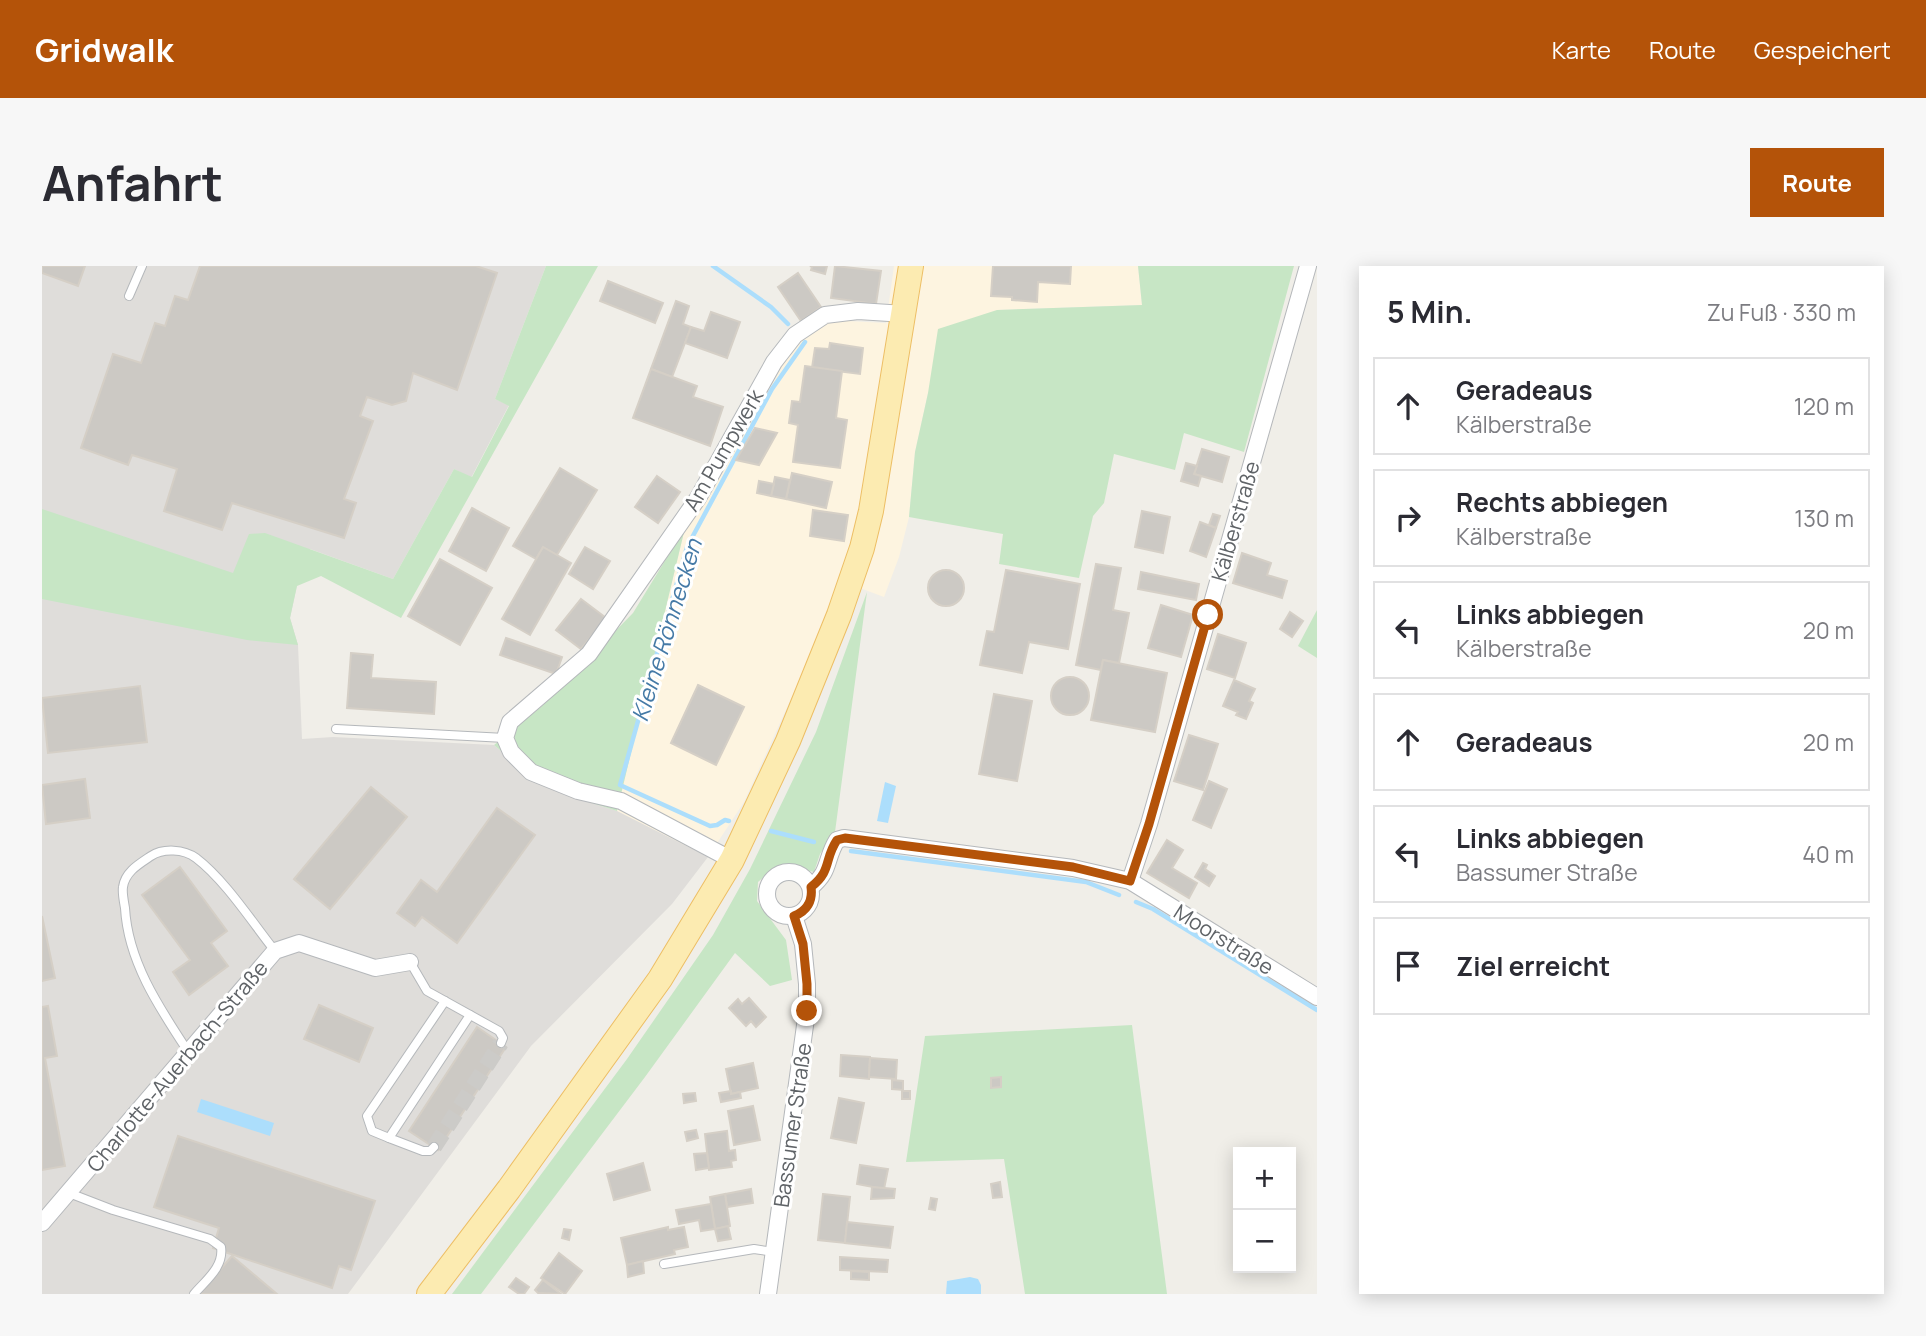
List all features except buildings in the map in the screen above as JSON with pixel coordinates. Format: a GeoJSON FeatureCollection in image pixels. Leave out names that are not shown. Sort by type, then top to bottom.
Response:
{"type":"FeatureCollection","features":[{"type":"Feature","properties":{"kind":"main road"},"geometry":{"type":"LineString","coordinates":[[429,1294],[509,1189],[660,979],[732,860],[793,729],[839,615],[862,548],[871,511],[911,266]]}},
{"type":"Feature","properties":{"kind":"street","name":"Kälberstraße"},"geometry":{"type":"LineString","coordinates":[[1130,881],[1149,824],[1308,266]]}},
{"type":"Feature","properties":{"kind":"street","name":"Am Pumpwerk"},"geometry":{"type":"LineString","coordinates":[[505,738],[510,722],[589,654],[698,498],[774,362],[795,335],[825,315],[858,311],[905,314]]}},
{"type":"Feature","properties":{"kind":"street"},"geometry":{"type":"LineString","coordinates":[[505,738],[511,752],[531,772],[578,791],[621,800],[732,860]]}},
{"type":"Feature","properties":{"kind":"street"},"geometry":{"type":"LineString","coordinates":[[811,887],[825,872],[837,840],[845,838],[1073,867],[1130,881]]}},
{"type":"Feature","properties":{"kind":"street"},"geometry":{"type":"LineString","coordinates":[[791,872],[803,876],[811,887],[811,899],[801,914],[782,915],[774,911],[769,904],[767,889],[782,873],[791,872]]}},
{"type":"Feature","properties":{"kind":"street","name":"Moorstraße"},"geometry":{"type":"LineString","coordinates":[[1130,881],[1317,997]]}},
{"type":"Feature","properties":{"kind":"street","name":"Bassumer Straße"},"geometry":{"type":"LineString","coordinates":[[768,1294],[807,1011],[803,944],[794,916]]}},
{"type":"Feature","properties":{"kind":"street","name":"Charlotte-Auerbach-Straße"},"geometry":{"type":"LineString","coordinates":[[42,1223],[275,951],[299,943],[374,968],[410,962]]}},
{"type":"Feature","properties":{"kind":"lane"},"geometry":{"type":"LineString","coordinates":[[129,296],[142,266]]}},
{"type":"Feature","properties":{"kind":"lane"},"geometry":{"type":"LineString","coordinates":[[336,729],[505,738]]}},
{"type":"Feature","properties":{"kind":"lane"},"geometry":{"type":"LineString","coordinates":[[188,1053],[138,965],[125,920],[123,886],[133,868],[156,853],[177,851],[193,856],[212,871],[275,951]]}},
{"type":"Feature","properties":{"kind":"lane"},"geometry":{"type":"LineString","coordinates":[[410,962],[427,991],[499,1031],[503,1038],[501,1043]]}},
{"type":"Feature","properties":{"kind":"lane"},"geometry":{"type":"LineString","coordinates":[[434,1147],[430,1152],[423,1152],[372,1131],[367,1116],[445,1001]]}},
{"type":"Feature","properties":{"kind":"lane"},"geometry":{"type":"LineString","coordinates":[[389,1138],[470,1015]]}},
{"type":"Feature","properties":{"kind":"lane"},"geometry":{"type":"LineString","coordinates":[[69,1193],[113,1210],[210,1239],[221,1247],[219,1265],[194,1294]]}},
{"type":"Feature","properties":{"kind":"lane"},"geometry":{"type":"LineString","coordinates":[[664,1264],[754,1249],[774,1252]]}},
{"type":"Feature","properties":{"kind":"shaded area"},"geometry":{"type":"Polygon","coordinates":[[[42,266],[546,266],[495,399],[509,405],[471,478],[454,469],[393,579],[310,549],[297,585],[290,618],[298,645],[302,739],[333,737],[494,745],[508,757],[576,798],[617,811],[708,857],[672,904],[531,1046],[348,1294],[42,1294],[42,266]]]}},
{"type":"Feature","properties":{"kind":"shaded area"},"geometry":{"type":"Polygon","coordinates":[[[894,266],[1138,266],[1142,305],[997,310],[928,393],[915,452],[909,517],[899,557],[884,597],[844,582],[744,802],[708,857],[617,811],[685,528],[706,502],[782,366],[800,340],[827,320],[886,323],[894,266]]]}},
{"type":"Feature","properties":{"kind":"green space"},"geometry":{"type":"Polygon","coordinates":[[[546,266],[598,266],[401,618],[321,576],[297,586],[290,618],[298,645],[247,640],[42,599],[42,509],[233,573],[249,534],[265,533],[393,579],[454,469],[472,477],[509,406],[495,399],[546,266]]]}},
{"type":"Feature","properties":{"kind":"green space"},"geometry":{"type":"Polygon","coordinates":[[[1138,266],[1294,266],[1244,452],[1184,433],[1175,470],[1114,454],[1104,503],[1093,516],[1079,578],[999,564],[1003,534],[909,517],[915,452],[938,329],[997,310],[1142,305],[1138,266]]]}},
{"type":"Feature","properties":{"kind":"green space"},"geometry":{"type":"Polygon","coordinates":[[[685,528],[617,811],[576,798],[508,757],[494,745],[542,706],[633,613],[685,528]]]}},
{"type":"Feature","properties":{"kind":"green space"},"geometry":{"type":"Polygon","coordinates":[[[867,592],[835,832],[820,854],[814,872],[778,868],[758,882],[757,901],[786,940],[792,980],[770,986],[735,953],[481,1294],[452,1294],[627,1059],[713,935],[750,869],[816,732],[867,592]]]}},
{"type":"Feature","properties":{"kind":"green space"},"geometry":{"type":"Polygon","coordinates":[[[1317,610],[1317,658],[1298,646],[1317,610]]]}},
{"type":"Feature","properties":{"kind":"green space"},"geometry":{"type":"Polygon","coordinates":[[[1132,1025],[1167,1294],[1025,1294],[1004,1159],[906,1162],[925,1036],[1132,1025]]]}},
{"type":"Feature","properties":{"kind":"water"},"geometry":{"type":"Polygon","coordinates":[[[885,782],[896,786],[888,823],[877,821],[885,782]]]}},
{"type":"Feature","properties":{"kind":"water"},"geometry":{"type":"Polygon","coordinates":[[[201,1099],[274,1123],[270,1136],[197,1112],[201,1099]]]}},
{"type":"Feature","properties":{"kind":"water"},"geometry":{"type":"Polygon","coordinates":[[[970,1277],[978,1279],[981,1294],[946,1294],[947,1281],[970,1277]]]}},
{"type":"Feature","properties":{"kind":"waterway","name":"Kleine Rönnecken"},"geometry":{"type":"LineString","coordinates":[[713,266],[771,307],[788,324]]}},
{"type":"Feature","properties":{"kind":"waterway","name":"Kleine Rönnecken"},"geometry":{"type":"LineString","coordinates":[[729,821],[710,826],[620,785],[687,547],[772,389],[805,342]]}},
{"type":"Feature","properties":{"kind":"waterway","name":"Kleine Rönnecken"},"geometry":{"type":"LineString","coordinates":[[771,831],[814,842]]}},
{"type":"Feature","properties":{"kind":"waterway","name":"Kleine Rönnecken"},"geometry":{"type":"LineString","coordinates":[[851,851],[1086,882],[1119,895]]}},
{"type":"Feature","properties":{"kind":"waterway","name":"Kleine Rönnecken"},"geometry":{"type":"LineString","coordinates":[[1136,902],[1153,909],[1317,1010]]}},
{"type":"Feature","properties":{"kind":"tunnel"},"geometry":{"type":"LineString","coordinates":[[434,1147],[501,1043]]}},
{"type":"Feature","properties":{"kind":"route"},"geometry":{"type":"LineString","coordinates":[[807,1011],[803,944],[794,916],[807,908],[811,899],[811,887],[825,872],[837,840],[845,838],[1073,867],[1130,881],[1149,824],[1208,615]]}}]}
